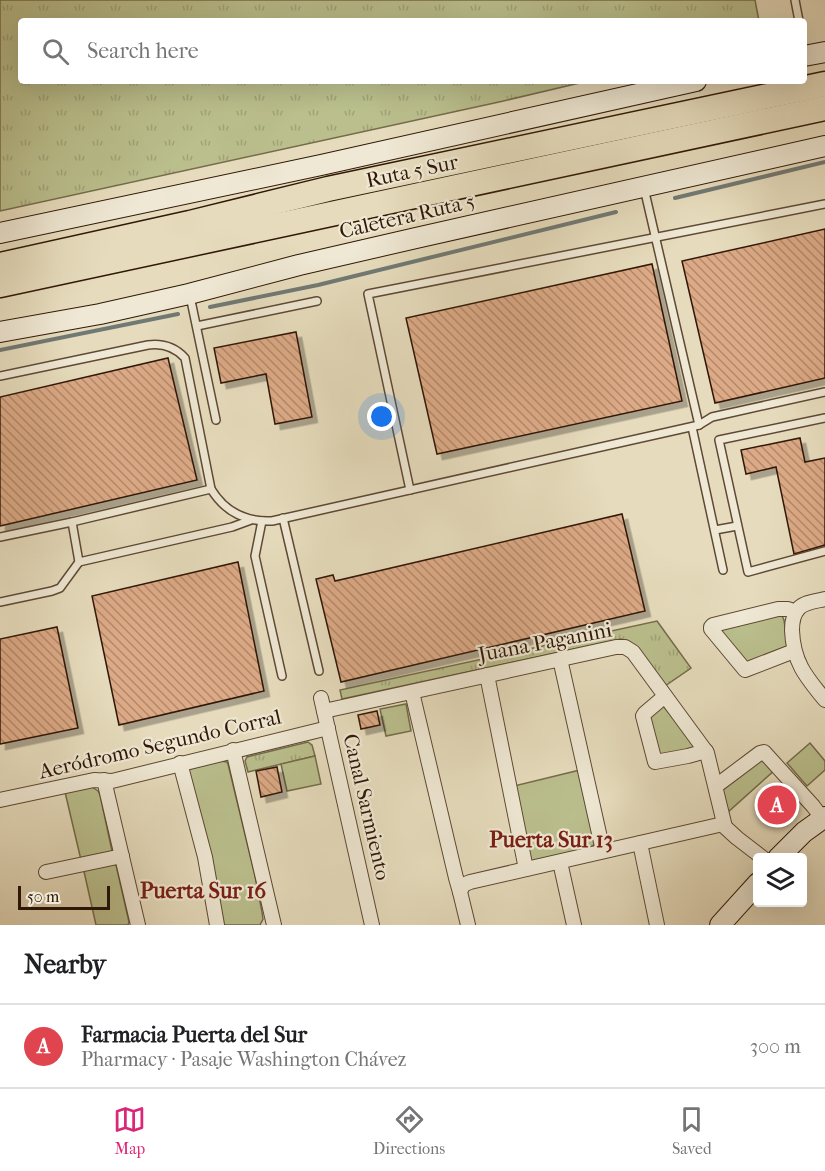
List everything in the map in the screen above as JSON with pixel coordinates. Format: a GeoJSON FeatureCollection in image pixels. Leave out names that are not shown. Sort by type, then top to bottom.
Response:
{"type":"FeatureCollection","features":[{"type":"Feature","properties":{"kind":"highway","name":"Ruta 5 Sur"},"geometry":{"type":"LineString","coordinates":[[0,266],[328,189],[825,84]]}},
{"type":"Feature","properties":{"kind":"highway","name":"Ruta 5 Sur"},"geometry":{"type":"LineString","coordinates":[[0,285],[825,108]]}},
{"type":"Feature","properties":{"kind":"street"},"geometry":{"type":"LineString","coordinates":[[0,233],[375,153],[683,84]]}},
{"type":"Feature","properties":{"kind":"street","name":"Caletera Ruta 5"},"geometry":{"type":"LineString","coordinates":[[0,332],[100,314],[189,294],[323,260],[825,146]]}},
{"type":"Feature","properties":{"kind":"street"},"geometry":{"type":"LineString","coordinates":[[824,695],[807,678],[798,662],[794,651],[792,625],[796,612],[804,605],[825,599]]}},
{"type":"Feature","properties":{"kind":"street"},"geometry":{"type":"LineString","coordinates":[[794,651],[745,670],[711,627],[778,609],[796,612]]}},
{"type":"Feature","properties":{"kind":"street","name":"Juana Paganini"},"geometry":{"type":"LineString","coordinates":[[323,704],[412,692],[616,647],[625,647],[633,652],[706,751],[716,786],[723,824]]}},
{"type":"Feature","properties":{"kind":"street"},"geometry":{"type":"LineString","coordinates":[[560,659],[603,852]]}},
{"type":"Feature","properties":{"kind":"street"},"geometry":{"type":"LineString","coordinates":[[487,675],[526,869]]}},
{"type":"Feature","properties":{"kind":"street"},"geometry":{"type":"LineString","coordinates":[[412,692],[468,925]]}},
{"type":"Feature","properties":{"kind":"street"},"geometry":{"type":"LineString","coordinates":[[664,696],[643,716],[655,762],[706,751]]}},
{"type":"Feature","properties":{"kind":"street","name":"Canal Sarmiento"},"geometry":{"type":"LineString","coordinates":[[323,704],[372,925]]}},
{"type":"Feature","properties":{"kind":"street","name":"Aeródromo Segundo Corral"},"geometry":{"type":"LineString","coordinates":[[0,800],[93,780],[112,781],[328,728]]}},
{"type":"Feature","properties":{"kind":"street"},"geometry":{"type":"LineString","coordinates":[[233,750],[274,925]]}},
{"type":"Feature","properties":{"kind":"street"},"geometry":{"type":"LineString","coordinates":[[716,786],[764,752],[824,819],[804,832],[783,853]]}},
{"type":"Feature","properties":{"kind":"street"},"geometry":{"type":"LineString","coordinates":[[180,764],[205,856],[217,925]]}},
{"type":"Feature","properties":{"kind":"street"},"geometry":{"type":"LineString","coordinates":[[104,780],[138,925]]}},
{"type":"Feature","properties":{"kind":"street"},"geometry":{"type":"LineString","coordinates":[[460,892],[463,885],[470,882],[723,824],[730,833],[756,853]]}},
{"type":"Feature","properties":{"kind":"street"},"geometry":{"type":"LineString","coordinates":[[640,843],[657,925]]}},
{"type":"Feature","properties":{"kind":"street"},"geometry":{"type":"LineString","coordinates":[[46,872],[122,856]]}},
{"type":"Feature","properties":{"kind":"street"},"geometry":{"type":"LineString","coordinates":[[560,862],[574,925]]}},
{"type":"Feature","properties":{"kind":"street"},"geometry":{"type":"LineString","coordinates":[[720,925],[753,889]]}},
{"type":"Feature","properties":{"kind":"lane"},"geometry":{"type":"LineString","coordinates":[[795,0],[798,18]]}},
{"type":"Feature","properties":{"kind":"lane"},"geometry":{"type":"LineString","coordinates":[[644,186],[696,426],[723,570]]}},
{"type":"Feature","properties":{"kind":"lane"},"geometry":{"type":"LineString","coordinates":[[410,490],[368,294],[825,204]]}},
{"type":"Feature","properties":{"kind":"lane"},"geometry":{"type":"LineString","coordinates":[[189,294],[216,420]]}},
{"type":"Feature","properties":{"kind":"lane"},"geometry":{"type":"LineString","coordinates":[[197,326],[317,301]]}},
{"type":"Feature","properties":{"kind":"lane"},"geometry":{"type":"LineString","coordinates":[[0,376],[154,344],[172,348],[185,358],[211,489],[232,512],[251,520],[262,521],[696,426],[712,417],[825,392]]}},
{"type":"Feature","properties":{"kind":"lane"},"geometry":{"type":"LineString","coordinates":[[825,418],[719,441],[748,572],[825,551]]}},
{"type":"Feature","properties":{"kind":"lane"},"geometry":{"type":"LineString","coordinates":[[0,537],[211,489]]}},
{"type":"Feature","properties":{"kind":"lane"},"geometry":{"type":"LineString","coordinates":[[283,518],[319,671]]}},
{"type":"Feature","properties":{"kind":"lane"},"geometry":{"type":"LineString","coordinates":[[0,602],[60,588],[79,562],[232,527],[251,520]]}},
{"type":"Feature","properties":{"kind":"lane"},"geometry":{"type":"LineString","coordinates":[[262,521],[255,556],[282,676]]}},
{"type":"Feature","properties":{"kind":"lane"},"geometry":{"type":"LineString","coordinates":[[72,522],[79,562]]}},
{"type":"Feature","properties":{"kind":"lane"},"geometry":{"type":"LineString","coordinates":[[715,530],[737,525]]}},
{"type":"Feature","properties":{"kind":"green space"},"geometry":{"type":"Polygon","coordinates":[[[0,0],[755,0],[758,18],[18,18],[18,84],[575,84],[0,211],[0,0]]]}},
{"type":"Feature","properties":{"kind":"green space"},"geometry":{"type":"Polygon","coordinates":[[[781,614],[788,649],[747,667],[719,629],[781,614]]]}},
{"type":"Feature","properties":{"kind":"green space"},"geometry":{"type":"Polygon","coordinates":[[[657,621],[691,668],[665,686],[640,652],[621,639],[342,699],[340,690],[657,621]]]}},
{"type":"Feature","properties":{"kind":"green space"},"geometry":{"type":"Polygon","coordinates":[[[406,704],[411,731],[386,736],[380,709],[406,704]]]}},
{"type":"Feature","properties":{"kind":"green space"},"geometry":{"type":"Polygon","coordinates":[[[661,706],[695,745],[694,748],[660,758],[647,717],[661,706]]]}},
{"type":"Feature","properties":{"kind":"green space"},"geometry":{"type":"Polygon","coordinates":[[[308,742],[312,745],[315,756],[248,772],[245,761],[247,757],[308,742]]]}},
{"type":"Feature","properties":{"kind":"green space"},"geometry":{"type":"Polygon","coordinates":[[[810,743],[825,761],[825,770],[807,786],[787,763],[810,743]]]}},
{"type":"Feature","properties":{"kind":"green space"},"geometry":{"type":"Polygon","coordinates":[[[315,756],[321,784],[287,791],[281,764],[315,756]]]}},
{"type":"Feature","properties":{"kind":"green space"},"geometry":{"type":"Polygon","coordinates":[[[761,757],[776,769],[728,812],[722,788],[761,757]]]}},
{"type":"Feature","properties":{"kind":"green space"},"geometry":{"type":"Polygon","coordinates":[[[221,761],[228,764],[255,876],[263,919],[260,925],[221,925],[186,770],[221,761]]]}},
{"type":"Feature","properties":{"kind":"green space"},"geometry":{"type":"Polygon","coordinates":[[[580,770],[595,844],[589,848],[530,860],[514,786],[580,770]]]}},
{"type":"Feature","properties":{"kind":"green space"},"geometry":{"type":"Polygon","coordinates":[[[92,787],[100,795],[112,851],[81,860],[65,792],[92,787]]]}},
{"type":"Feature","properties":{"kind":"green space"},"geometry":{"type":"Polygon","coordinates":[[[111,862],[116,865],[128,925],[96,925],[83,867],[111,862]]]}},
{"type":"Feature","properties":{"kind":"building"},"geometry":{"type":"Polygon","coordinates":[[[825,229],[825,378],[715,403],[682,261],[825,229]]]}},
{"type":"Feature","properties":{"kind":"building"},"geometry":{"type":"Polygon","coordinates":[[[652,264],[682,401],[437,454],[406,318],[652,264]]]}},
{"type":"Feature","properties":{"kind":"building"},"geometry":{"type":"Polygon","coordinates":[[[296,332],[312,417],[275,424],[266,374],[221,383],[214,348],[296,332]]]}},
{"type":"Feature","properties":{"kind":"building"},"geometry":{"type":"Polygon","coordinates":[[[168,358],[197,480],[0,526],[0,397],[168,358]]]}},
{"type":"Feature","properties":{"kind":"building"},"geometry":{"type":"Polygon","coordinates":[[[800,438],[805,462],[825,458],[825,545],[794,554],[776,467],[746,474],[741,450],[800,438]]]}},
{"type":"Feature","properties":{"kind":"building"},"geometry":{"type":"Polygon","coordinates":[[[622,514],[645,611],[341,682],[316,579],[333,575],[335,581],[622,514]]]}},
{"type":"Feature","properties":{"kind":"building"},"geometry":{"type":"Polygon","coordinates":[[[238,562],[264,691],[119,725],[92,596],[238,562]]]}},
{"type":"Feature","properties":{"kind":"building"},"geometry":{"type":"Polygon","coordinates":[[[57,627],[78,728],[0,744],[0,639],[57,627]]]}},
{"type":"Feature","properties":{"kind":"building"},"geometry":{"type":"Polygon","coordinates":[[[377,711],[380,725],[361,729],[358,715],[377,711]]]}},
{"type":"Feature","properties":{"kind":"building"},"geometry":{"type":"Polygon","coordinates":[[[277,767],[282,792],[261,797],[256,771],[277,767]]]}},
{"type":"Feature","properties":{"kind":"building"},"geometry":{"type":"Polygon","coordinates":[[[778,791],[791,805],[776,818],[764,805],[778,791]]]}},
{"type":"Feature","properties":{"kind":"waterway"},"geometry":{"type":"LineString","coordinates":[[675,198],[825,162]]}},
{"type":"Feature","properties":{"kind":"waterway"},"geometry":{"type":"LineString","coordinates":[[210,307],[318,285],[616,212]]}},
{"type":"Feature","properties":{"kind":"waterway"},"geometry":{"type":"LineString","coordinates":[[0,350],[178,314]]}},
{"type":"Feature","properties":{"kind":"place","name":"Farmacia Puerta del Sur"},"geometry":{"type":"Point","coordinates":[777,805]}},
{"type":"Feature","properties":{"kind":"district","name":"Puerta Sur 13"},"geometry":{"type":"Point","coordinates":[551,839]}},
{"type":"Feature","properties":{"kind":"district","name":"Puerta Sur 16"},"geometry":{"type":"Point","coordinates":[203,890]}}]}
